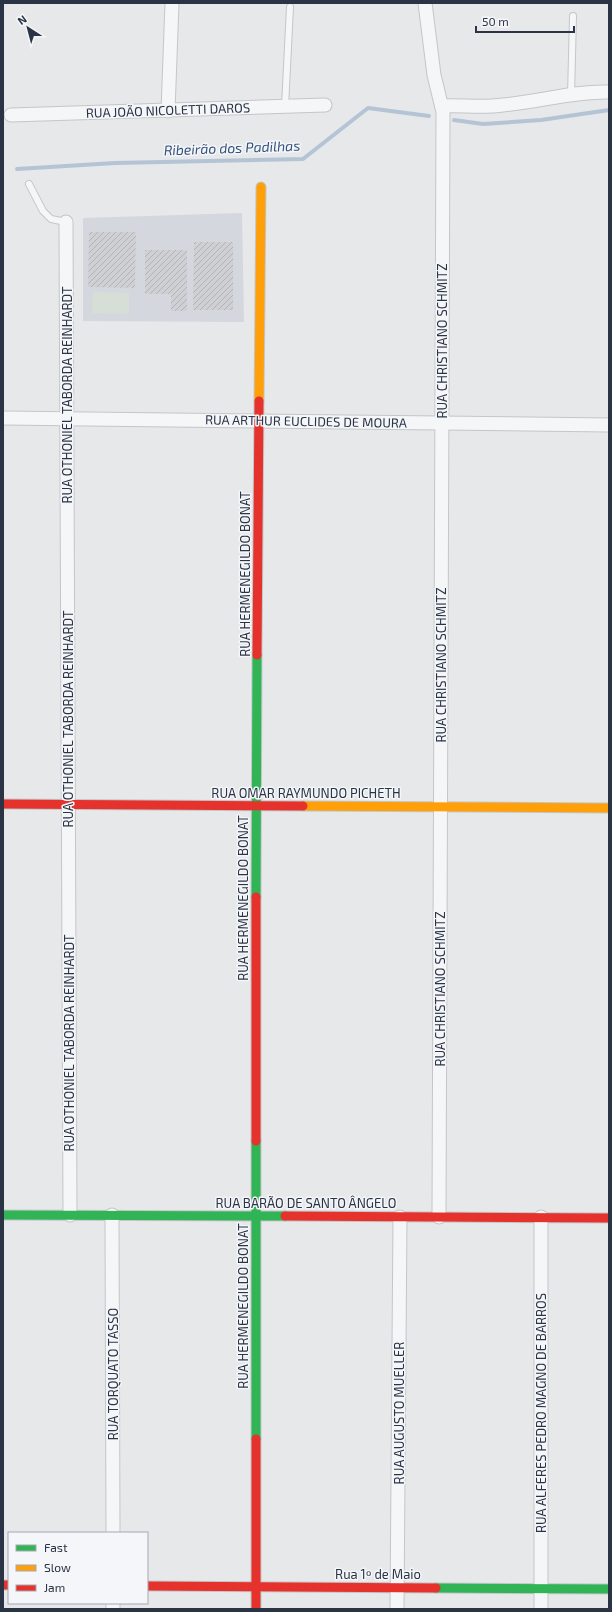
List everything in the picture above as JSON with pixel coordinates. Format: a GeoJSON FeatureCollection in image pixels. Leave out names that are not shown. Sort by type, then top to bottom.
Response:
{"type":"FeatureCollection","features":[{"type":"Feature","properties":{"kind":"street"},"geometry":{"type":"LineString","coordinates":[[168,111],[172,3]]}},
{"type":"Feature","properties":{"kind":"street","name":"RUA CHRISTIANO SCHMITZ"},"geometry":{"type":"LineString","coordinates":[[425,3],[434,75],[442,109],[439,1217]]}},
{"type":"Feature","properties":{"kind":"street"},"geometry":{"type":"LineString","coordinates":[[442,109],[501,106],[571,96],[588,92],[609,92]]}},
{"type":"Feature","properties":{"kind":"street","name":"RUA JOÃO NICOLETTI DAROS"},"geometry":{"type":"LineString","coordinates":[[11,115],[326,106]]}},
{"type":"Feature","properties":{"kind":"street","name":"RUA HERMENEGILDO BONAT"},"geometry":{"type":"LineString","coordinates":[[256,1609],[256,806],[261,187]]}},
{"type":"Feature","properties":{"kind":"street","name":"RUA OTHONIEL TABORDA REINHARDT"},"geometry":{"type":"LineString","coordinates":[[66,222],[70,1215]]}},
{"type":"Feature","properties":{"kind":"street","name":"RUA ARTHUR EUCLIDES DE MOURA"},"geometry":{"type":"LineString","coordinates":[[3,418],[609,425]]}},
{"type":"Feature","properties":{"kind":"street","name":"RUA OMAR RAYMUNDO PICHETH"},"geometry":{"type":"LineString","coordinates":[[3,804],[609,808]]}},
{"type":"Feature","properties":{"kind":"street","name":"RUA BARÃO DE SANTO ÂNGELO"},"geometry":{"type":"LineString","coordinates":[[3,1215],[609,1218]]}},
{"type":"Feature","properties":{"kind":"street","name":"RUA TORQUATO TASSO"},"geometry":{"type":"LineString","coordinates":[[112,1215],[113,1532]]}},
{"type":"Feature","properties":{"kind":"street","name":"RUA AUGUSTO MUELLER"},"geometry":{"type":"LineString","coordinates":[[397,1609],[400,1217]]}},
{"type":"Feature","properties":{"kind":"street","name":"RUA ALFERES PEDRO MAGNO DE BARROS"},"geometry":{"type":"LineString","coordinates":[[541,1217],[541,1609]]}},
{"type":"Feature","properties":{"kind":"street","name":"Rua 1º de Maio"},"geometry":{"type":"LineString","coordinates":[[148,1586],[609,1589]]}},
{"type":"Feature","properties":{"kind":"lane"},"geometry":{"type":"LineString","coordinates":[[285,107],[290,7]]}},
{"type":"Feature","properties":{"kind":"lane"},"geometry":{"type":"LineString","coordinates":[[571,96],[573,16]]}},
{"type":"Feature","properties":{"kind":"lane"},"geometry":{"type":"LineString","coordinates":[[29,184],[43,211],[51,219],[66,222]]}},
{"type":"Feature","properties":{"kind":"shaded area"},"geometry":{"type":"Polygon","coordinates":[[[242,213],[244,322],[83,321],[83,218],[242,213]]]}},
{"type":"Feature","properties":{"kind":"shaded area"},"geometry":{"type":"Polygon","coordinates":[[[93,292],[129,293],[129,314],[92,313],[93,292]]]}},
{"type":"Feature","properties":{"kind":"building"},"geometry":{"type":"Polygon","coordinates":[[[89,232],[136,232],[135,288],[88,287],[89,232]]]}},
{"type":"Feature","properties":{"kind":"building"},"geometry":{"type":"Polygon","coordinates":[[[194,242],[233,242],[233,310],[193,310],[194,242]]]}},
{"type":"Feature","properties":{"kind":"building"},"geometry":{"type":"Polygon","coordinates":[[[145,250],[187,250],[187,311],[171,311],[171,294],[145,294],[145,250]]]}},
{"type":"Feature","properties":{"kind":"waterway","name":"Ribeirão dos Padilhas"},"geometry":{"type":"LineString","coordinates":[[17,169],[115,163],[303,159],[368,108],[429,116]]}},
{"type":"Feature","properties":{"kind":"waterway","name":"Ribeirão dos Padilhas"},"geometry":{"type":"LineString","coordinates":[[454,120],[483,124],[541,120],[609,110]]}},
{"type":"Feature","properties":{"kind":"traffic: fast"},"geometry":{"type":"LineString","coordinates":[[256,897],[257,655]]}},
{"type":"Feature","properties":{"kind":"traffic: fast"},"geometry":{"type":"LineString","coordinates":[[256,1141],[256,1439]]}},
{"type":"Feature","properties":{"kind":"traffic: fast"},"geometry":{"type":"LineString","coordinates":[[3,1215],[285,1216]]}},
{"type":"Feature","properties":{"kind":"traffic: fast"},"geometry":{"type":"LineString","coordinates":[[436,1588],[609,1589]]}},
{"type":"Feature","properties":{"kind":"traffic: slow"},"geometry":{"type":"LineString","coordinates":[[259,401],[261,187]]}},
{"type":"Feature","properties":{"kind":"traffic: slow"},"geometry":{"type":"LineString","coordinates":[[303,806],[609,808]]}},
{"type":"Feature","properties":{"kind":"traffic: jam"},"geometry":{"type":"LineString","coordinates":[[257,655],[259,401]]}},
{"type":"Feature","properties":{"kind":"traffic: jam"},"geometry":{"type":"LineString","coordinates":[[3,804],[303,806]]}},
{"type":"Feature","properties":{"kind":"traffic: jam"},"geometry":{"type":"LineString","coordinates":[[256,897],[256,1141]]}},
{"type":"Feature","properties":{"kind":"traffic: jam"},"geometry":{"type":"LineString","coordinates":[[285,1216],[609,1218]]}},
{"type":"Feature","properties":{"kind":"traffic: jam"},"geometry":{"type":"LineString","coordinates":[[256,1439],[256,1609]]}},
{"type":"Feature","properties":{"kind":"traffic: jam"},"geometry":{"type":"LineString","coordinates":[[3,1585],[8,1585]]}},
{"type":"Feature","properties":{"kind":"traffic: jam"},"geometry":{"type":"LineString","coordinates":[[148,1586],[436,1588]]}}]}
